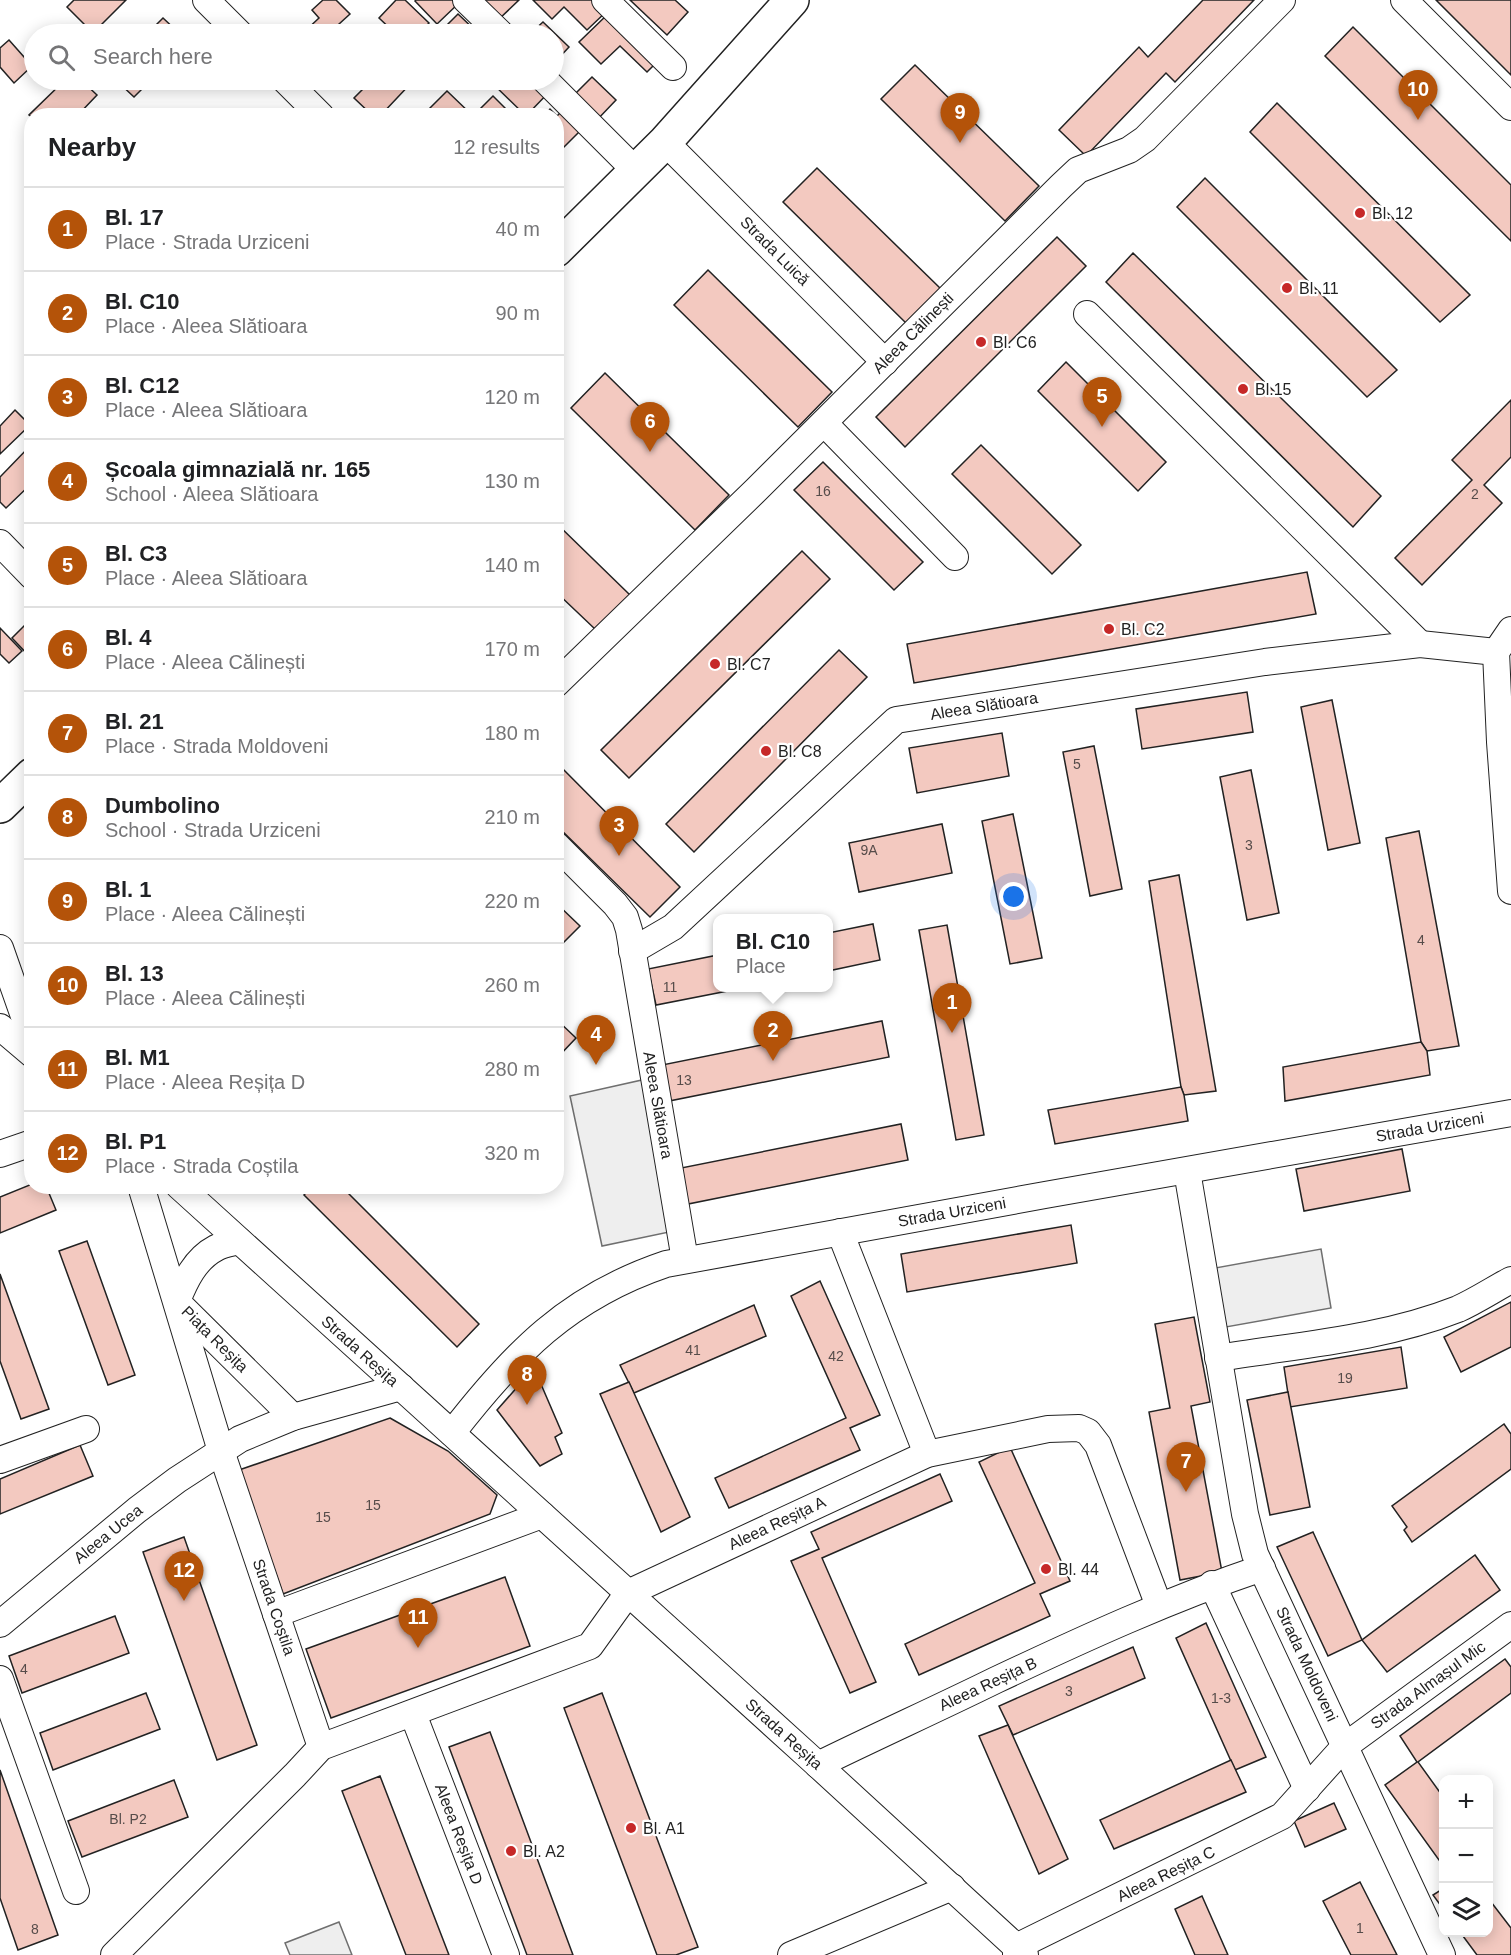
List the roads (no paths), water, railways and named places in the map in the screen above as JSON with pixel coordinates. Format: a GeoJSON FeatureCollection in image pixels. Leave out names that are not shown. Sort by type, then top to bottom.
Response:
{"type":"FeatureCollection","features":[{"type":"Feature","properties":{"kind":"main road"},"geometry":{"type":"LineString","coordinates":[[564,242],[665,142],[792,0]]}},
{"type":"Feature","properties":{"kind":"main road"},"geometry":{"type":"LineString","coordinates":[[0,806],[24,783]]}},
{"type":"Feature","properties":{"kind":"street"},"geometry":{"type":"LineString","coordinates":[[206,0],[230,24]]}},
{"type":"Feature","properties":{"kind":"street"},"geometry":{"type":"LineString","coordinates":[[466,0],[491,24]]}},
{"type":"Feature","properties":{"kind":"street"},"geometry":{"type":"LineString","coordinates":[[605,0],[674,67]]}},
{"type":"Feature","properties":{"kind":"street","name":"Aleea Călinești"},"geometry":{"type":"LineString","coordinates":[[564,676],[824,423],[1078,170],[1129,150],[1145,139],[1282,0]]}},
{"type":"Feature","properties":{"kind":"street"},"geometry":{"type":"LineString","coordinates":[[1404,0],[1511,107]]}},
{"type":"Feature","properties":{"kind":"street"},"geometry":{"type":"LineString","coordinates":[[295,90],[313,108]]}},
{"type":"Feature","properties":{"kind":"street"},"geometry":{"type":"LineString","coordinates":[[555,90],[636,171]]}},
{"type":"Feature","properties":{"kind":"street","name":"Strada Luică"},"geometry":{"type":"LineString","coordinates":[[665,142],[885,362]]}},
{"type":"Feature","properties":{"kind":"street"},"geometry":{"type":"LineString","coordinates":[[1087,314],[1420,644]]}},
{"type":"Feature","properties":{"kind":"street"},"geometry":{"type":"LineString","coordinates":[[824,423],[955,557]]}},
{"type":"Feature","properties":{"kind":"street"},"geometry":{"type":"LineString","coordinates":[[0,543],[24,568]]}},
{"type":"Feature","properties":{"kind":"street"},"geometry":{"type":"LineString","coordinates":[[1511,630],[1497,652],[1500,742],[1511,891]]}},
{"type":"Feature","properties":{"kind":"street","name":"Aleea Slătioara"},"geometry":{"type":"LineString","coordinates":[[633,951],[673,927],[896,720],[1264,662],[1420,644],[1497,652]]}},
{"type":"Feature","properties":{"kind":"street","name":"Aleea Slătioara"},"geometry":{"type":"LineString","coordinates":[[564,853],[625,917],[633,951],[686,1260]]}},
{"type":"Feature","properties":{"kind":"street"},"geometry":{"type":"LineString","coordinates":[[0,948],[24,1016]]}},
{"type":"Feature","properties":{"kind":"street"},"geometry":{"type":"LineString","coordinates":[[0,1027],[24,1047]]}},
{"type":"Feature","properties":{"kind":"street","name":"Strada Urziceni"},"geometry":{"type":"LineString","coordinates":[[452,1433],[512,1362],[552,1324],[609,1287],[636,1275],[686,1260],[1511,1113]]}},
{"type":"Feature","properties":{"kind":"street"},"geometry":{"type":"LineString","coordinates":[[0,1154],[24,1146]]}},
{"type":"Feature","properties":{"kind":"street","name":"Strada Moldoveni"},"geometry":{"type":"LineString","coordinates":[[1187,1171],[1249,1531],[1262,1568],[1442,1955]]}},
{"type":"Feature","properties":{"kind":"street","name":"Strada Coștila"},"geometry":{"type":"LineString","coordinates":[[143,1194],[221,1450],[321,1747]]}},
{"type":"Feature","properties":{"kind":"street","name":"Strada Reșița"},"geometry":{"type":"LineString","coordinates":[[188,1194],[952,1887],[1019,1952]]}},
{"type":"Feature","properties":{"kind":"street"},"geometry":{"type":"LineString","coordinates":[[840,1232],[933,1452],[1048,1429],[1079,1428],[1088,1432],[1098,1445],[1159,1606]]}},
{"type":"Feature","properties":{"kind":"street","name":"Piața Reșița"},"geometry":{"type":"LineString","coordinates":[[239,1241],[217,1247],[200,1260],[186,1279],[177,1302],[293,1417]]}},
{"type":"Feature","properties":{"kind":"street"},"geometry":{"type":"LineString","coordinates":[[1218,1358],[1345,1338],[1418,1322],[1461,1307],[1511,1280]]}},
{"type":"Feature","properties":{"kind":"street"},"geometry":{"type":"LineString","coordinates":[[221,1450],[261,1429],[293,1417],[401,1387]]}},
{"type":"Feature","properties":{"kind":"street"},"geometry":{"type":"LineString","coordinates":[[0,1460],[86,1429]]}},
{"type":"Feature","properties":{"kind":"street","name":"Aleea Ucea"},"geometry":{"type":"LineString","coordinates":[[0,1623],[137,1510],[221,1450]]}},
{"type":"Feature","properties":{"kind":"street","name":"Aleea Reșița A"},"geometry":{"type":"LineString","coordinates":[[628,1593],[933,1452]]}},
{"type":"Feature","properties":{"kind":"street"},"geometry":{"type":"LineString","coordinates":[[276,1614],[542,1515]]}},
{"type":"Feature","properties":{"kind":"street","name":"Aleea Reșița B"},"geometry":{"type":"LineString","coordinates":[[818,1765],[1159,1606],[1212,1584],[1262,1568]]}},
{"type":"Feature","properties":{"kind":"street"},"geometry":{"type":"LineString","coordinates":[[1212,1584],[1307,1789]]}},
{"type":"Feature","properties":{"kind":"street"},"geometry":{"type":"LineString","coordinates":[[114,1955],[287,1784],[321,1747],[590,1646],[628,1593]]}},
{"type":"Feature","properties":{"kind":"street","name":"Strada Almașul Mic"},"geometry":{"type":"LineString","coordinates":[[1346,1746],[1511,1625]]}},
{"type":"Feature","properties":{"kind":"street"},"geometry":{"type":"LineString","coordinates":[[0,1680],[76,1891]]}},
{"type":"Feature","properties":{"kind":"street","name":"Aleea Reșița D"},"geometry":{"type":"LineString","coordinates":[[413,1714],[506,1955]]}},
{"type":"Feature","properties":{"kind":"street","name":"Aleea Reșița C"},"geometry":{"type":"LineString","coordinates":[[1019,1952],[1272,1822],[1291,1808],[1346,1746]]}},
{"type":"Feature","properties":{"kind":"street"},"geometry":{"type":"LineString","coordinates":[[791,1955],[952,1887]]}},
{"type":"Feature","properties":{"kind":"place","name":"Bl. 13"},"geometry":{"type":"Point","coordinates":[1418,120]}},
{"type":"Feature","properties":{"kind":"place","name":"Bl. 1"},"geometry":{"type":"Point","coordinates":[960,143]}},
{"type":"Feature","properties":{"kind":"place","name":"Bl. 12"},"geometry":{"type":"Point","coordinates":[1360,213]}},
{"type":"Feature","properties":{"kind":"place","name":"Bl. 11"},"geometry":{"type":"Point","coordinates":[1287,288]}},
{"type":"Feature","properties":{"kind":"place","name":"Bl. C6"},"geometry":{"type":"Point","coordinates":[981,342]}},
{"type":"Feature","properties":{"kind":"place","name":"Bl.15"},"geometry":{"type":"Point","coordinates":[1243,389]}},
{"type":"Feature","properties":{"kind":"place","name":"Bl. C3"},"geometry":{"type":"Point","coordinates":[1102,427]}},
{"type":"Feature","properties":{"kind":"place","name":"Bl. 4"},"geometry":{"type":"Point","coordinates":[650,452]}},
{"type":"Feature","properties":{"kind":"place","name":"Bl. C2"},"geometry":{"type":"Point","coordinates":[1109,629]}},
{"type":"Feature","properties":{"kind":"place","name":"Bl. C7"},"geometry":{"type":"Point","coordinates":[715,664]}},
{"type":"Feature","properties":{"kind":"place","name":"Bl. C8"},"geometry":{"type":"Point","coordinates":[766,751]}},
{"type":"Feature","properties":{"kind":"place","name":"Bl. C12"},"geometry":{"type":"Point","coordinates":[619,856]}},
{"type":"Feature","properties":{"kind":"place","name":"Bl. 17"},"geometry":{"type":"Point","coordinates":[952,1033]}},
{"type":"Feature","properties":{"kind":"place","name":"Bl. C10"},"geometry":{"type":"Point","coordinates":[773,1061]}},
{"type":"Feature","properties":{"kind":"place","name":"Școala gimnazială nr. 165"},"geometry":{"type":"Point","coordinates":[596,1065]}},
{"type":"Feature","properties":{"kind":"place","name":"Dumbolino"},"geometry":{"type":"Point","coordinates":[527,1405]}},
{"type":"Feature","properties":{"kind":"place","name":"Bl. 21"},"geometry":{"type":"Point","coordinates":[1186,1492]}},
{"type":"Feature","properties":{"kind":"place","name":"Bl. 44"},"geometry":{"type":"Point","coordinates":[1046,1569]}},
{"type":"Feature","properties":{"kind":"place","name":"Bl. P1"},"geometry":{"type":"Point","coordinates":[184,1601]}},
{"type":"Feature","properties":{"kind":"place","name":"Bl. M1"},"geometry":{"type":"Point","coordinates":[418,1648]}},
{"type":"Feature","properties":{"kind":"place","name":"Bl. A1"},"geometry":{"type":"Point","coordinates":[631,1828]}},
{"type":"Feature","properties":{"kind":"place","name":"Bl. A2"},"geometry":{"type":"Point","coordinates":[511,1851]}}]}
